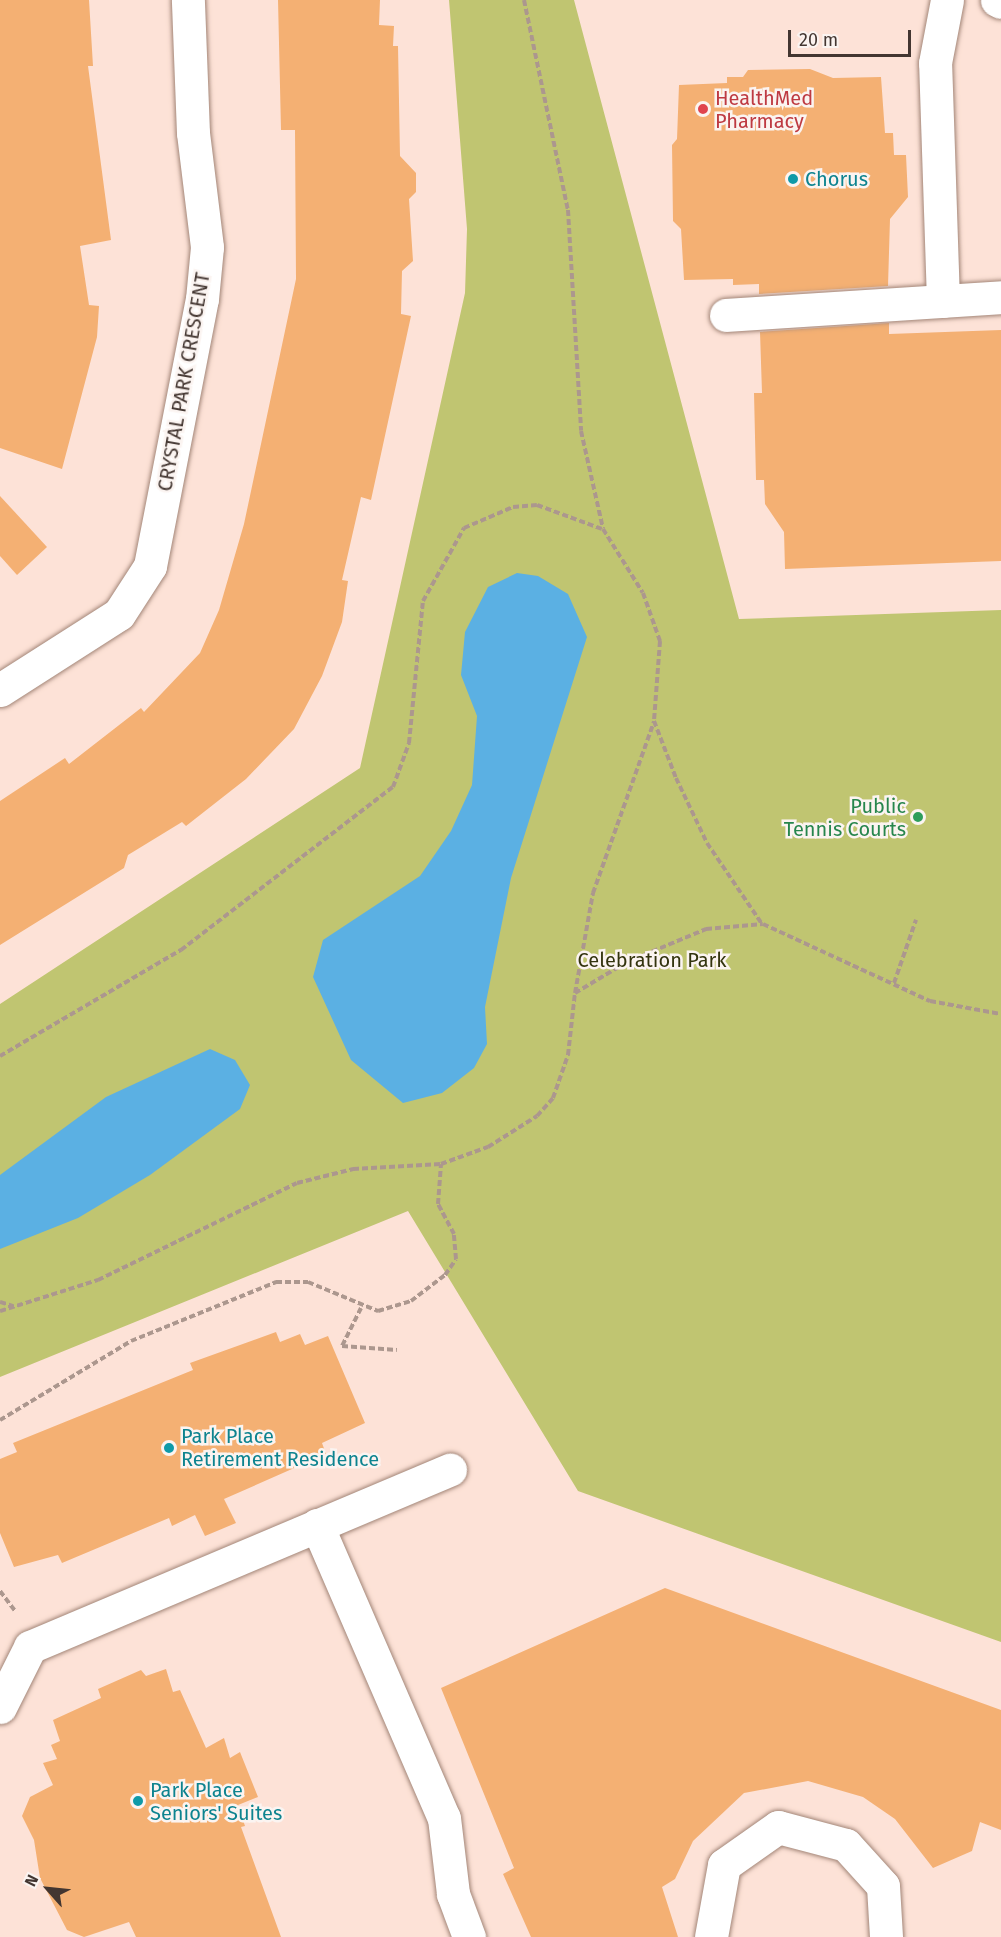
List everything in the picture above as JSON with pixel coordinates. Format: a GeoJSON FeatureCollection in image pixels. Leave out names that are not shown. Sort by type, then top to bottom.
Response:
{"type":"FeatureCollection","features":[{"type":"Feature","properties":{"kind":"street","name":"CRYSTAL PARK CRESCENT"},"geometry":{"type":"LineString","coordinates":[[0,690],[119,614],[150,566],[202,299],[207,247],[188,66],[188,0]]}},
{"type":"Feature","properties":{"kind":"street"},"geometry":{"type":"LineString","coordinates":[[943,301],[935,63],[947,0]]}},
{"type":"Feature","properties":{"kind":"street"},"geometry":{"type":"LineString","coordinates":[[726,315],[782,325],[943,301],[1001,297]]}},
{"type":"Feature","properties":{"kind":"street"},"geometry":{"type":"LineString","coordinates":[[0,1707],[30,1647],[450,1470]]}},
{"type":"Feature","properties":{"kind":"street"},"geometry":{"type":"LineString","coordinates":[[317,1525],[444,1818],[453,1894],[469,1937]]}},
{"type":"Feature","properties":{"kind":"street"},"geometry":{"type":"LineString","coordinates":[[711,1937],[724,1865],[778,1827],[846,1845],[883,1886],[886,1937]]}},
{"type":"Feature","properties":{"kind":"path"},"geometry":{"type":"LineString","coordinates":[[0,1311],[98,1280],[297,1183],[352,1169],[441,1164],[488,1147],[537,1116],[553,1098],[568,1055],[575,993],[593,894],[654,721],[660,641],[643,594],[603,529],[581,431],[567,210],[524,0]]}},
{"type":"Feature","properties":{"kind":"path"},"geometry":{"type":"LineString","coordinates":[[0,1056],[181,950],[393,787],[409,743],[423,601],[464,528],[513,507],[537,505],[603,529]]}},
{"type":"Feature","properties":{"kind":"path"},"geometry":{"type":"LineString","coordinates":[[654,721],[707,843],[763,924]]}},
{"type":"Feature","properties":{"kind":"path"},"geometry":{"type":"LineString","coordinates":[[894,983],[916,921]]}},
{"type":"Feature","properties":{"kind":"path"},"geometry":{"type":"LineString","coordinates":[[575,993],[627,962],[706,929],[763,924],[951,1008],[1001,1014]]}},
{"type":"Feature","properties":{"kind":"path"},"geometry":{"type":"LineString","coordinates":[[0,1420],[131,1341],[276,1282],[308,1282],[361,1308],[393,1308],[411,1301],[445,1275],[456,1259],[454,1234],[438,1204],[441,1164]]}},
{"type":"Feature","properties":{"kind":"path"},"geometry":{"type":"LineString","coordinates":[[0,1302],[13,1306]]}},
{"type":"Feature","properties":{"kind":"path"},"geometry":{"type":"LineString","coordinates":[[361,1308],[342,1346],[397,1350]]}},
{"type":"Feature","properties":{"kind":"green space","name":"Celebration Park"},"geometry":{"type":"Polygon","coordinates":[[[449,0],[574,0],[739,619],[1001,610],[1001,1642],[578,1491],[408,1211],[0,1377],[0,1004],[360,768],[465,293],[467,229],[449,0]]]}},
{"type":"Feature","properties":{"kind":"water"},"geometry":{"type":"Polygon","coordinates":[[[517,573],[538,576],[568,594],[587,637],[511,878],[485,1007],[487,1044],[474,1068],[442,1093],[403,1103],[351,1060],[313,977],[323,940],[420,876],[451,831],[472,785],[477,716],[461,675],[465,632],[488,587],[517,573]]]}},
{"type":"Feature","properties":{"kind":"water"},"geometry":{"type":"Polygon","coordinates":[[[210,1049],[235,1060],[250,1085],[240,1109],[150,1175],[78,1218],[0,1249],[0,1175],[106,1097],[210,1049]]]}},
{"type":"Feature","properties":{"kind":"building"},"geometry":{"type":"Polygon","coordinates":[[[0,0],[89,0],[93,66],[88,66],[111,240],[80,246],[89,305],[99,306],[97,337],[62,469],[0,448],[0,0]]]}},
{"type":"Feature","properties":{"kind":"building"},"geometry":{"type":"Polygon","coordinates":[[[278,0],[380,0],[379,25],[394,26],[393,46],[398,46],[400,156],[416,173],[416,192],[409,199],[413,261],[402,271],[401,314],[411,316],[371,500],[361,497],[342,580],[348,581],[342,622],[322,676],[294,729],[246,779],[186,826],[182,822],[128,855],[124,868],[0,945],[0,801],[65,758],[69,764],[141,708],[144,712],[200,653],[219,610],[244,524],[296,279],[295,130],[281,130],[278,0]]]}},
{"type":"Feature","properties":{"kind":"building","name":"Chorus"},"geometry":{"type":"Polygon","coordinates":[[[810,69],[833,78],[881,77],[885,133],[893,133],[894,155],[906,155],[908,197],[890,219],[888,286],[759,294],[759,284],[733,285],[733,279],[684,280],[681,229],[673,221],[672,145],[677,139],[679,85],[727,83],[727,77],[743,77],[748,70],[810,69]]]}},
{"type":"Feature","properties":{"kind":"building"},"geometry":{"type":"Polygon","coordinates":[[[889,323],[889,334],[1001,330],[1001,561],[785,569],[784,532],[765,504],[764,480],[756,480],[754,393],[762,393],[760,332],[889,323]]]}},
{"type":"Feature","properties":{"kind":"building"},"geometry":{"type":"Polygon","coordinates":[[[0,496],[47,547],[17,575],[0,556],[0,496]]]}},
{"type":"Feature","properties":{"kind":"building","name":"Park Place Retirement Residence"},"geometry":{"type":"Polygon","coordinates":[[[276,1332],[280,1342],[300,1334],[305,1345],[328,1336],[365,1423],[322,1443],[326,1454],[224,1499],[236,1523],[205,1536],[195,1515],[172,1526],[169,1518],[62,1563],[58,1555],[14,1567],[0,1533],[0,1459],[17,1452],[13,1443],[193,1370],[190,1363],[276,1332]]]}},
{"type":"Feature","properties":{"kind":"building"},"geometry":{"type":"Polygon","coordinates":[[[665,1588],[1001,1710],[1001,1830],[980,1822],[972,1851],[933,1868],[895,1819],[863,1797],[808,1781],[744,1793],[693,1841],[675,1879],[662,1887],[678,1937],[531,1937],[503,1874],[514,1868],[441,1688],[665,1588]]]}},
{"type":"Feature","properties":{"kind":"building","name":"Park Place Seniors' Suites"},"geometry":{"type":"Polygon","coordinates":[[[166,1669],[173,1692],[180,1690],[206,1748],[224,1738],[230,1758],[240,1752],[258,1797],[238,1805],[245,1826],[241,1827],[281,1937],[136,1937],[129,1922],[84,1937],[67,1930],[40,1878],[34,1840],[22,1816],[30,1797],[53,1785],[43,1763],[57,1759],[51,1745],[60,1741],[53,1720],[101,1698],[98,1689],[141,1670],[146,1676],[166,1669]]]}},
{"type":"Feature","properties":{"kind":"place","name":"HealthMed Pharmacy"},"geometry":{"type":"Point","coordinates":[703,109]}},
{"type":"Feature","properties":{"kind":"place","name":"Chorus"},"geometry":{"type":"Point","coordinates":[793,179]}},
{"type":"Feature","properties":{"kind":"place","name":"Public Tennis Courts"},"geometry":{"type":"Point","coordinates":[918,817]}},
{"type":"Feature","properties":{"kind":"place","name":"Park Place Retirement Residence"},"geometry":{"type":"Point","coordinates":[169,1448]}},
{"type":"Feature","properties":{"kind":"place","name":"Park Place Seniors' Suites"},"geometry":{"type":"Point","coordinates":[138,1801]}}]}
